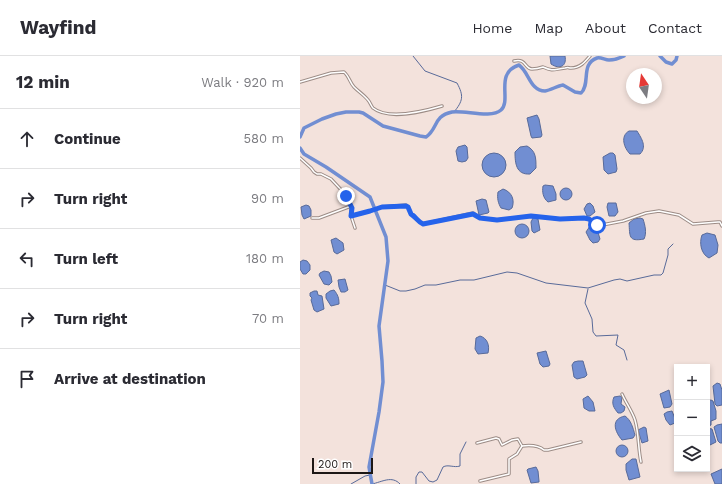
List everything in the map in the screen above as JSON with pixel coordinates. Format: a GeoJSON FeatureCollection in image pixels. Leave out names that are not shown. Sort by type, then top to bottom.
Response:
{"type":"FeatureCollection","features":[{"type":"Feature","properties":{"kind":"street"},"geometry":{"type":"LineString","coordinates":[[514,61],[518,60],[524,62],[529,68],[533,69],[543,67],[554,71],[565,67],[572,68],[579,66],[586,63],[590,56]]}},
{"type":"Feature","properties":{"kind":"street"},"geometry":{"type":"LineString","coordinates":[[300,82],[331,73],[344,72],[347,74],[352,85],[369,101],[373,108],[377,110],[397,114],[410,114],[442,106]]}},
{"type":"Feature","properties":{"kind":"street"},"geometry":{"type":"LineString","coordinates":[[300,158],[312,168],[314,172],[331,179],[346,196],[351,206],[351,216],[355,228]]}},
{"type":"Feature","properties":{"kind":"street"},"geometry":{"type":"LineString","coordinates":[[312,218],[319,218],[351,206]]}},
{"type":"Feature","properties":{"kind":"street"},"geometry":{"type":"LineString","coordinates":[[351,216],[382,207],[406,206],[411,214],[416,216],[420,223],[423,224],[473,214],[480,218],[497,220],[531,216],[560,219],[584,218],[589,219],[597,225],[602,225],[624,221],[646,213],[659,211],[680,215],[693,224],[720,222],[722,226]]}},
{"type":"Feature","properties":{"kind":"street"},"geometry":{"type":"LineString","coordinates":[[622,394],[634,418],[640,444],[639,452],[641,462]]}},
{"type":"Feature","properties":{"kind":"street"},"geometry":{"type":"LineString","coordinates":[[477,443],[496,438],[502,445],[518,439],[522,446]]}},
{"type":"Feature","properties":{"kind":"street"},"geometry":{"type":"LineString","coordinates":[[522,446],[531,445],[548,450],[581,442]]}},
{"type":"Feature","properties":{"kind":"street"},"geometry":{"type":"LineString","coordinates":[[480,481],[509,474],[509,459],[518,454],[522,446]]}},
{"type":"Feature","properties":{"kind":"water"},"geometry":{"type":"Polygon","coordinates":[[[550,56],[565,56],[564,65],[560,67],[554,66],[551,64],[550,56]]]}},
{"type":"Feature","properties":{"kind":"water"},"geometry":{"type":"Polygon","coordinates":[[[537,115],[542,135],[541,137],[532,138],[527,118],[537,115]]]}},
{"type":"Feature","properties":{"kind":"water"},"geometry":{"type":"Polygon","coordinates":[[[629,131],[637,131],[642,140],[643,149],[640,154],[630,154],[626,149],[624,139],[626,133],[629,131]]]}},
{"type":"Feature","properties":{"kind":"water"},"geometry":{"type":"Polygon","coordinates":[[[465,145],[467,147],[468,158],[466,161],[458,161],[456,151],[458,147],[465,145]]]}},
{"type":"Feature","properties":{"kind":"water"},"geometry":{"type":"Polygon","coordinates":[[[527,146],[534,153],[536,161],[536,168],[530,174],[522,173],[517,168],[515,160],[515,152],[520,147],[527,146]]]}},
{"type":"Feature","properties":{"kind":"water"},"geometry":{"type":"Polygon","coordinates":[[[494,153],[503,156],[506,165],[503,174],[494,177],[485,174],[482,165],[485,156],[494,153]]]}},
{"type":"Feature","properties":{"kind":"water"},"geometry":{"type":"Polygon","coordinates":[[[610,153],[615,155],[617,169],[616,172],[608,174],[604,170],[603,157],[610,153]]]}},
{"type":"Feature","properties":{"kind":"water"},"geometry":{"type":"Polygon","coordinates":[[[543,186],[553,186],[556,194],[556,200],[548,202],[545,199],[543,195],[543,186]]]}},
{"type":"Feature","properties":{"kind":"water"},"geometry":{"type":"Polygon","coordinates":[[[564,188],[568,188],[572,194],[568,200],[564,200],[560,196],[560,192],[564,188]]]}},
{"type":"Feature","properties":{"kind":"water"},"geometry":{"type":"Polygon","coordinates":[[[503,189],[511,194],[513,199],[512,208],[509,210],[501,208],[498,202],[498,192],[503,189]]]}},
{"type":"Feature","properties":{"kind":"water"},"geometry":{"type":"Polygon","coordinates":[[[482,199],[486,200],[489,212],[479,215],[476,201],[482,199]]]}},
{"type":"Feature","properties":{"kind":"water"},"geometry":{"type":"Polygon","coordinates":[[[590,203],[595,212],[590,216],[587,216],[584,209],[587,204],[590,203]]]}},
{"type":"Feature","properties":{"kind":"water"},"geometry":{"type":"Polygon","coordinates":[[[608,203],[616,203],[618,212],[615,216],[609,216],[607,207],[608,203]]]}},
{"type":"Feature","properties":{"kind":"water"},"geometry":{"type":"Polygon","coordinates":[[[306,205],[309,206],[311,210],[311,216],[304,219],[301,207],[306,205]]]}},
{"type":"Feature","properties":{"kind":"water"},"geometry":{"type":"Polygon","coordinates":[[[533,218],[538,219],[540,230],[534,233],[532,231],[531,222],[533,218]]]}},
{"type":"Feature","properties":{"kind":"water"},"geometry":{"type":"Polygon","coordinates":[[[634,219],[643,219],[646,232],[645,237],[644,239],[635,240],[632,239],[630,235],[629,223],[634,219]]]}},
{"type":"Feature","properties":{"kind":"water"},"geometry":{"type":"Polygon","coordinates":[[[522,224],[527,226],[529,231],[527,236],[522,238],[517,236],[515,231],[517,226],[522,224]]]}},
{"type":"Feature","properties":{"kind":"water"},"geometry":{"type":"Polygon","coordinates":[[[590,226],[597,229],[600,239],[598,242],[593,243],[586,232],[590,226]]]}},
{"type":"Feature","properties":{"kind":"water"},"geometry":{"type":"Polygon","coordinates":[[[707,233],[715,235],[718,245],[717,253],[709,258],[702,251],[701,245],[702,235],[707,233]]]}},
{"type":"Feature","properties":{"kind":"water"},"geometry":{"type":"Polygon","coordinates":[[[336,238],[343,243],[344,250],[337,254],[334,252],[331,240],[336,238]]]}},
{"type":"Feature","properties":{"kind":"water"},"geometry":{"type":"Polygon","coordinates":[[[303,260],[307,261],[310,265],[310,270],[306,274],[303,274],[300,269],[300,262],[303,260]]]}},
{"type":"Feature","properties":{"kind":"water"},"geometry":{"type":"Polygon","coordinates":[[[324,271],[329,272],[331,276],[332,282],[329,285],[324,284],[319,275],[324,271]]]}},
{"type":"Feature","properties":{"kind":"water"},"geometry":{"type":"Polygon","coordinates":[[[345,279],[348,290],[341,292],[338,280],[345,279]]]}},
{"type":"Feature","properties":{"kind":"water"},"geometry":{"type":"Polygon","coordinates":[[[334,290],[338,297],[339,304],[331,306],[326,298],[326,294],[334,290]]]}},
{"type":"Feature","properties":{"kind":"water"},"geometry":{"type":"Polygon","coordinates":[[[317,291],[318,295],[322,296],[324,309],[317,312],[314,310],[311,300],[312,298],[310,296],[310,293],[317,291]]]}},
{"type":"Feature","properties":{"kind":"water"},"geometry":{"type":"Polygon","coordinates":[[[480,336],[487,342],[489,347],[488,353],[478,354],[475,349],[476,338],[480,336]]]}},
{"type":"Feature","properties":{"kind":"water"},"geometry":{"type":"Polygon","coordinates":[[[546,351],[550,364],[549,366],[543,367],[540,364],[537,353],[546,351]]]}},
{"type":"Feature","properties":{"kind":"water"},"geometry":{"type":"Polygon","coordinates":[[[583,361],[587,375],[577,379],[574,377],[572,365],[574,362],[583,361]]]}},
{"type":"Feature","properties":{"kind":"water"},"geometry":{"type":"Polygon","coordinates":[[[717,383],[720,384],[722,390],[722,405],[717,406],[715,404],[713,386],[717,383]]]}},
{"type":"Feature","properties":{"kind":"water"},"geometry":{"type":"Polygon","coordinates":[[[669,390],[672,404],[670,407],[664,408],[660,394],[669,390]]]}},
{"type":"Feature","properties":{"kind":"water"},"geometry":{"type":"Polygon","coordinates":[[[588,396],[593,402],[595,411],[589,411],[584,408],[583,399],[588,396]]]}},
{"type":"Feature","properties":{"kind":"water"},"geometry":{"type":"Polygon","coordinates":[[[614,397],[622,397],[621,404],[625,407],[624,411],[618,413],[614,408],[613,402],[614,397]]]}},
{"type":"Feature","properties":{"kind":"water"},"geometry":{"type":"Polygon","coordinates":[[[710,400],[713,401],[716,411],[716,419],[711,421],[710,426],[710,400]]]}},
{"type":"Feature","properties":{"kind":"water"},"geometry":{"type":"Polygon","coordinates":[[[672,411],[674,423],[670,425],[666,420],[664,414],[672,411]]]}},
{"type":"Feature","properties":{"kind":"water"},"geometry":{"type":"Polygon","coordinates":[[[625,416],[633,427],[635,435],[633,438],[622,440],[617,433],[615,426],[617,420],[625,416]]]}},
{"type":"Feature","properties":{"kind":"water"},"geometry":{"type":"Polygon","coordinates":[[[722,424],[722,443],[720,443],[714,427],[722,424]]]}},
{"type":"Feature","properties":{"kind":"water"},"geometry":{"type":"Polygon","coordinates":[[[644,427],[646,428],[648,441],[642,443],[638,430],[644,427]]]}},
{"type":"Feature","properties":{"kind":"water"},"geometry":{"type":"Polygon","coordinates":[[[710,429],[712,429],[716,442],[710,445],[710,429]]]}},
{"type":"Feature","properties":{"kind":"water"},"geometry":{"type":"Polygon","coordinates":[[[624,445],[627,446],[627,456],[620,457],[617,456],[616,449],[617,446],[624,445]]]}},
{"type":"Feature","properties":{"kind":"water"},"geometry":{"type":"Polygon","coordinates":[[[632,459],[636,459],[640,477],[629,480],[626,464],[632,459]]]}},
{"type":"Feature","properties":{"kind":"water"},"geometry":{"type":"Polygon","coordinates":[[[536,467],[539,482],[531,483],[527,470],[536,467]]]}},
{"type":"Feature","properties":{"kind":"water"},"geometry":{"type":"Polygon","coordinates":[[[722,469],[722,484],[715,484],[711,474],[722,469]]]}},
{"type":"Feature","properties":{"kind":"waterway"},"geometry":{"type":"LineString","coordinates":[[413,56],[425,71],[457,83],[461,91],[462,98],[454,112]]}},
{"type":"Feature","properties":{"kind":"waterway"},"geometry":{"type":"LineString","coordinates":[[300,137],[304,128],[322,119],[346,112],[363,113],[383,126],[426,137],[430,134],[442,116],[446,114],[452,112],[491,114],[497,113],[501,110],[504,106],[505,80],[507,74],[519,65],[533,85],[540,90],[545,91],[563,85],[575,92],[581,93],[584,89],[587,69],[592,61],[597,58],[611,60],[624,56]]}},
{"type":"Feature","properties":{"kind":"waterway"},"geometry":{"type":"LineString","coordinates":[[660,56],[666,62],[672,64],[676,60],[677,56]]}},
{"type":"Feature","properties":{"kind":"waterway"},"geometry":{"type":"LineString","coordinates":[[300,148],[304,154],[370,197],[386,237],[388,261],[379,326],[383,382],[369,467],[372,484]]}},
{"type":"Feature","properties":{"kind":"waterway"},"geometry":{"type":"LineString","coordinates":[[385,285],[400,291],[406,291],[425,285],[436,285],[460,280],[474,280],[507,272],[517,273],[546,283],[588,288],[614,280],[620,279],[627,281],[654,275],[661,275],[663,273],[668,255],[668,249],[673,244]]}},
{"type":"Feature","properties":{"kind":"waterway"},"geometry":{"type":"LineString","coordinates":[[588,289],[585,303],[592,319],[593,332],[596,336],[618,335],[616,345],[624,350],[627,360]]}},
{"type":"Feature","properties":{"kind":"waterway"},"geometry":{"type":"LineString","coordinates":[[416,484],[416,477],[419,472],[422,472],[429,481],[433,482],[437,480],[443,467],[460,466],[460,454],[466,442]]}},
{"type":"Feature","properties":{"kind":"waterway"},"geometry":{"type":"LineString","coordinates":[[351,484],[365,476],[370,475]]}},
{"type":"Feature","properties":{"kind":"waterway"},"geometry":{"type":"LineString","coordinates":[[372,484],[390,480],[397,481],[400,484]]}},
{"type":"Feature","properties":{"kind":"route"},"geometry":{"type":"LineString","coordinates":[[346,196],[352,208],[351,216],[382,207],[406,206],[411,214],[416,216],[420,223],[423,224],[475,214],[480,218],[497,220],[531,216],[560,219],[584,218],[589,219],[597,225]]}}]}
